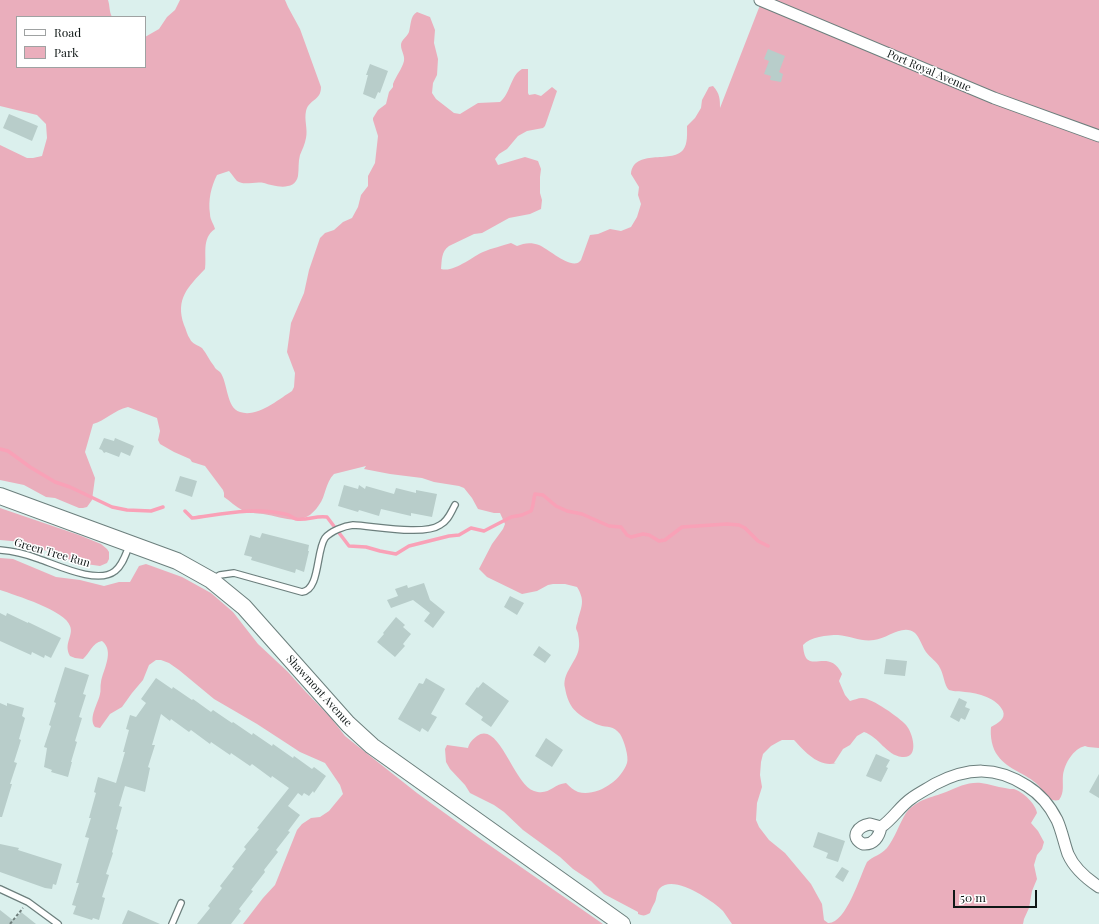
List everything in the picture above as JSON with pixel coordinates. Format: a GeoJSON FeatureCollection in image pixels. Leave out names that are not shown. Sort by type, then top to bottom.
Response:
{"type":"FeatureCollection","features":[{"type":"Feature","properties":{"kind":"main road","name":"Shawmont Avenue"},"geometry":{"type":"LineString","coordinates":[[0,496],[177,561],[211,580],[244,607],[348,724],[372,746],[622,924]]}},
{"type":"Feature","properties":{"kind":"street","name":"Port Royal Avenue"},"geometry":{"type":"LineString","coordinates":[[760,0],[994,98],[1099,136]]}},
{"type":"Feature","properties":{"kind":"street"},"geometry":{"type":"LineString","coordinates":[[881,827],[888,823],[910,799],[941,781],[969,772],[995,772],[1020,781],[1034,791],[1045,802],[1056,819],[1069,856],[1074,864],[1080,872],[1099,887]]}},
{"type":"Feature","properties":{"kind":"lane"},"geometry":{"type":"LineString","coordinates":[[211,580],[220,575],[234,573],[302,592],[306,591],[312,585],[322,544],[328,535],[345,526],[361,525],[427,530],[440,526],[449,516],[455,505]]}},
{"type":"Feature","properties":{"kind":"lane","name":"Green Tree Run"},"geometry":{"type":"LineString","coordinates":[[0,550],[24,554],[82,573],[104,576],[116,571],[130,544]]}},
{"type":"Feature","properties":{"kind":"lane"},"geometry":{"type":"LineString","coordinates":[[0,889],[28,902],[58,924]]}},
{"type":"Feature","properties":{"kind":"lane"},"geometry":{"type":"LineString","coordinates":[[172,924],[181,902]]}},
{"type":"Feature","properties":{"kind":"path"},"geometry":{"type":"LineString","coordinates":[[10,924],[28,902]]}},
{"type":"Feature","properties":{"kind":"green space"},"geometry":{"type":"Polygon","coordinates":[[[0,0],[108,0],[109,2],[112,16],[16,16],[16,68],[146,68],[146,36],[159,29],[167,17],[175,10],[180,0],[285,0],[300,29],[321,87],[319,95],[310,104],[306,111],[306,135],[299,158],[298,176],[293,184],[283,187],[264,183],[240,182],[237,181],[229,171],[217,175],[213,184],[209,204],[210,216],[215,229],[208,237],[206,242],[205,269],[193,282],[185,294],[181,308],[184,325],[191,341],[202,348],[215,368],[223,376],[230,400],[235,410],[247,413],[268,407],[292,391],[294,387],[295,373],[287,352],[291,323],[304,293],[309,270],[320,238],[325,233],[334,230],[343,222],[352,218],[358,207],[361,195],[368,186],[368,176],[375,163],[378,136],[373,118],[378,110],[386,104],[389,92],[393,87],[394,81],[403,64],[404,59],[401,43],[409,32],[412,18],[417,12],[430,17],[435,30],[434,43],[438,59],[437,75],[433,83],[432,93],[436,99],[454,113],[460,114],[478,103],[500,102],[504,98],[515,76],[522,69],[528,69],[529,95],[535,94],[541,96],[552,87],[557,91],[545,126],[543,128],[527,131],[518,136],[507,149],[499,154],[495,159],[498,165],[525,157],[538,161],[541,169],[541,209],[530,214],[509,218],[482,233],[474,234],[449,246],[446,248],[442,259],[441,269],[446,270],[463,264],[486,251],[511,243],[517,246],[533,243],[543,247],[567,262],[577,263],[581,260],[590,235],[598,234],[610,229],[621,231],[631,227],[637,217],[641,204],[638,195],[639,187],[631,174],[634,166],[639,161],[670,156],[677,154],[685,148],[687,126],[695,118],[701,108],[702,100],[709,87],[713,86],[717,92],[720,99],[720,108],[762,0],[1099,0],[1099,748],[1085,746],[1073,753],[1064,770],[1063,791],[1061,797],[1059,800],[1052,800],[1028,777],[1002,761],[994,750],[991,727],[1002,719],[1004,714],[1000,706],[987,697],[981,695],[949,690],[939,666],[926,652],[915,633],[910,630],[905,630],[879,639],[870,640],[860,640],[838,635],[824,636],[814,638],[803,645],[805,655],[808,660],[830,662],[836,666],[842,674],[839,681],[845,695],[850,701],[860,698],[867,699],[886,709],[903,722],[909,729],[913,739],[913,750],[908,757],[896,756],[869,734],[864,732],[857,736],[850,745],[843,749],[834,763],[836,763],[830,764],[812,758],[794,740],[782,740],[771,746],[763,754],[760,775],[762,787],[757,803],[756,820],[759,827],[769,840],[785,853],[811,884],[822,904],[824,920],[828,923],[835,921],[841,916],[852,898],[867,862],[887,848],[910,808],[924,800],[971,783],[984,783],[1007,789],[1014,789],[1025,796],[1034,806],[1037,813],[1031,823],[1038,831],[1044,842],[1042,849],[1037,855],[1034,865],[1037,879],[1032,891],[1029,908],[1023,924],[732,924],[718,906],[693,890],[674,884],[666,885],[660,888],[650,913],[641,915],[604,894],[591,881],[523,830],[504,812],[494,805],[470,793],[446,762],[445,749],[447,745],[468,748],[470,743],[477,736],[485,734],[492,737],[499,745],[520,778],[527,786],[534,791],[539,792],[547,791],[558,785],[566,783],[578,792],[585,793],[600,790],[614,781],[624,770],[627,763],[627,753],[622,737],[617,731],[613,728],[596,724],[579,714],[572,707],[566,694],[565,679],[579,647],[579,638],[576,628],[582,607],[582,599],[577,587],[565,584],[553,584],[537,591],[522,594],[487,577],[479,569],[492,544],[505,524],[500,513],[478,509],[464,488],[422,478],[364,469],[366,466],[334,474],[329,481],[319,505],[307,517],[293,520],[247,512],[224,497],[223,490],[205,466],[192,462],[190,459],[160,444],[158,440],[160,431],[157,418],[128,407],[118,410],[93,424],[85,452],[95,478],[92,500],[87,507],[79,508],[55,498],[46,497],[24,485],[0,480],[0,145],[27,158],[33,158],[42,156],[47,138],[46,124],[37,115],[0,106],[0,0]]]}},
{"type":"Feature","properties":{"kind":"green space"},"geometry":{"type":"Polygon","coordinates":[[[0,508],[101,544],[109,552],[109,559],[107,563],[100,566],[79,563],[22,542],[0,540],[0,508]]]}},
{"type":"Feature","properties":{"kind":"green space"},"geometry":{"type":"Polygon","coordinates":[[[0,558],[13,559],[56,577],[80,580],[104,586],[119,582],[130,582],[139,566],[146,564],[182,577],[211,593],[233,612],[258,644],[288,672],[331,718],[345,736],[417,793],[603,924],[243,924],[275,885],[297,830],[302,824],[311,818],[320,817],[329,811],[343,794],[340,785],[325,763],[300,752],[257,724],[214,699],[179,670],[169,663],[161,660],[156,660],[149,665],[143,680],[122,707],[110,714],[100,728],[95,727],[93,723],[93,715],[100,694],[101,682],[107,661],[108,650],[106,645],[102,641],[99,642],[93,646],[83,659],[70,656],[68,651],[68,643],[71,630],[66,620],[50,609],[39,604],[0,590],[0,558]]]}},
{"type":"Feature","properties":{"kind":"building"},"geometry":{"type":"Polygon","coordinates":[[[768,49],[785,56],[779,72],[783,74],[781,82],[770,80],[771,76],[764,74],[769,61],[764,59],[768,49]]]}},
{"type":"Feature","properties":{"kind":"building"},"geometry":{"type":"Polygon","coordinates":[[[370,64],[388,71],[380,93],[378,92],[375,99],[363,94],[368,75],[366,75],[370,64]]]}},
{"type":"Feature","properties":{"kind":"building"},"geometry":{"type":"Polygon","coordinates":[[[9,114],[38,126],[32,141],[3,128],[9,114]]]}},
{"type":"Feature","properties":{"kind":"building"},"geometry":{"type":"Polygon","coordinates":[[[104,438],[114,441],[115,438],[134,446],[130,456],[121,452],[119,457],[106,452],[104,453],[99,449],[104,438]]]}},
{"type":"Feature","properties":{"kind":"building"},"geometry":{"type":"Polygon","coordinates":[[[180,476],[197,481],[192,497],[175,491],[180,476]]]}},
{"type":"Feature","properties":{"kind":"building"},"geometry":{"type":"Polygon","coordinates":[[[344,485],[358,489],[359,485],[365,489],[366,486],[394,494],[396,488],[416,493],[416,490],[437,494],[432,517],[411,513],[411,516],[381,509],[379,516],[338,506],[344,485]]]}},
{"type":"Feature","properties":{"kind":"building"},"geometry":{"type":"Polygon","coordinates":[[[262,533],[309,545],[304,572],[296,569],[295,573],[251,560],[252,557],[244,555],[250,535],[260,538],[262,533]]]}},
{"type":"Feature","properties":{"kind":"building"},"geometry":{"type":"Polygon","coordinates":[[[424,583],[430,600],[445,612],[433,628],[424,621],[430,613],[413,600],[391,608],[387,600],[398,596],[395,589],[407,585],[408,588],[424,583]]]}},
{"type":"Feature","properties":{"kind":"building"},"geometry":{"type":"Polygon","coordinates":[[[510,596],[524,603],[517,615],[504,607],[510,596]]]}},
{"type":"Feature","properties":{"kind":"building"},"geometry":{"type":"Polygon","coordinates":[[[0,613],[6,616],[7,613],[61,638],[51,658],[45,655],[44,658],[32,652],[31,655],[0,641],[0,613]]]}},
{"type":"Feature","properties":{"kind":"building"},"geometry":{"type":"Polygon","coordinates":[[[396,617],[405,625],[403,627],[411,634],[403,644],[405,646],[395,657],[377,642],[396,617]]]}},
{"type":"Feature","properties":{"kind":"building"},"geometry":{"type":"Polygon","coordinates":[[[539,646],[551,655],[545,663],[533,655],[539,646]]]}},
{"type":"Feature","properties":{"kind":"building"},"geometry":{"type":"Polygon","coordinates":[[[886,659],[907,661],[905,676],[884,674],[886,659]]]}},
{"type":"Feature","properties":{"kind":"building"},"geometry":{"type":"Polygon","coordinates":[[[65,667],[89,675],[83,694],[86,695],[79,717],[82,718],[75,741],[77,742],[68,777],[51,772],[52,770],[44,767],[47,748],[44,747],[51,726],[49,725],[56,703],[54,702],[65,667]]]}},
{"type":"Feature","properties":{"kind":"building"},"geometry":{"type":"Polygon","coordinates":[[[156,678],[172,689],[173,687],[192,700],[193,699],[211,712],[213,710],[252,735],[253,733],[272,746],[273,744],[293,758],[294,756],[312,769],[314,767],[326,776],[314,793],[313,791],[309,796],[304,793],[302,796],[298,793],[288,806],[300,815],[288,831],[290,832],[276,850],[278,852],[264,870],[265,872],[251,890],[253,891],[239,909],[241,911],[231,924],[197,924],[210,908],[208,906],[222,888],[220,886],[246,849],[244,847],[289,788],[272,776],[271,778],[252,764],[250,766],[231,753],[230,755],[211,742],[210,744],[191,730],[189,732],[171,719],[170,721],[161,714],[152,745],[155,745],[148,767],[150,768],[145,792],[125,786],[119,806],[122,807],[116,829],[118,830],[113,853],[106,874],[109,875],[102,897],[105,898],[99,920],[93,918],[92,920],[73,914],[76,906],[72,905],[79,883],[76,883],[89,838],[85,837],[91,818],[89,818],[96,793],[94,792],[98,777],[116,783],[125,752],[123,752],[129,730],[126,729],[130,715],[136,717],[146,703],[141,699],[156,678]]]}},
{"type":"Feature","properties":{"kind":"building"},"geometry":{"type":"Polygon","coordinates":[[[426,678],[445,689],[431,714],[437,717],[428,732],[422,728],[420,732],[398,719],[419,683],[423,684],[426,678]]]}},
{"type":"Feature","properties":{"kind":"building"},"geometry":{"type":"Polygon","coordinates":[[[483,682],[509,701],[491,727],[481,720],[483,717],[465,704],[477,687],[478,688],[483,682]]]}},
{"type":"Feature","properties":{"kind":"building"},"geometry":{"type":"Polygon","coordinates":[[[959,698],[967,702],[965,707],[970,709],[965,720],[961,718],[959,722],[950,717],[959,698]]]}},
{"type":"Feature","properties":{"kind":"building"},"geometry":{"type":"Polygon","coordinates":[[[0,703],[7,706],[7,703],[24,708],[22,716],[25,718],[19,739],[21,740],[14,762],[17,763],[2,817],[0,817],[0,703]]]}},
{"type":"Feature","properties":{"kind":"building"},"geometry":{"type":"Polygon","coordinates":[[[546,738],[563,750],[552,767],[535,756],[546,738]]]}},
{"type":"Feature","properties":{"kind":"building"},"geometry":{"type":"Polygon","coordinates":[[[876,754],[890,760],[881,782],[866,776],[876,754]]]}},
{"type":"Feature","properties":{"kind":"building"},"geometry":{"type":"Polygon","coordinates":[[[1099,774],[1099,798],[1089,792],[1099,774]]]}},
{"type":"Feature","properties":{"kind":"building"},"geometry":{"type":"Polygon","coordinates":[[[818,832],[845,841],[838,862],[826,858],[828,853],[813,847],[818,832]]]}},
{"type":"Feature","properties":{"kind":"building"},"geometry":{"type":"Polygon","coordinates":[[[0,844],[19,848],[18,850],[62,864],[56,885],[53,884],[52,889],[45,888],[0,872],[0,844]]]}},
{"type":"Feature","properties":{"kind":"building"},"geometry":{"type":"Polygon","coordinates":[[[842,867],[849,871],[843,882],[835,877],[842,867]]]}},
{"type":"Feature","properties":{"kind":"building"},"geometry":{"type":"Polygon","coordinates":[[[0,910],[14,921],[21,912],[36,924],[0,924],[0,910]]]}},
{"type":"Feature","properties":{"kind":"building"},"geometry":{"type":"Polygon","coordinates":[[[128,910],[160,924],[122,924],[128,910]]]}},
{"type":"Feature","properties":{"kind":"waterway","name":"Green Tree Run"},"geometry":{"type":"LineString","coordinates":[[0,449],[8,451],[30,467],[55,482],[70,487],[112,507],[127,510],[151,511],[163,507]]}},
{"type":"Feature","properties":{"kind":"waterway","name":"Green Tree Run"},"geometry":{"type":"LineString","coordinates":[[185,511],[192,518],[250,511],[286,514],[300,519],[327,517],[349,546],[366,547],[396,554],[409,546],[459,535],[471,528],[484,531],[511,517],[522,515],[531,511],[535,494],[543,495],[556,506],[567,511],[582,514],[609,526],[621,527],[627,535],[631,537],[643,534],[649,535],[659,541],[665,540],[682,527],[727,524],[739,525],[745,528],[758,541],[768,546]]}}]}
